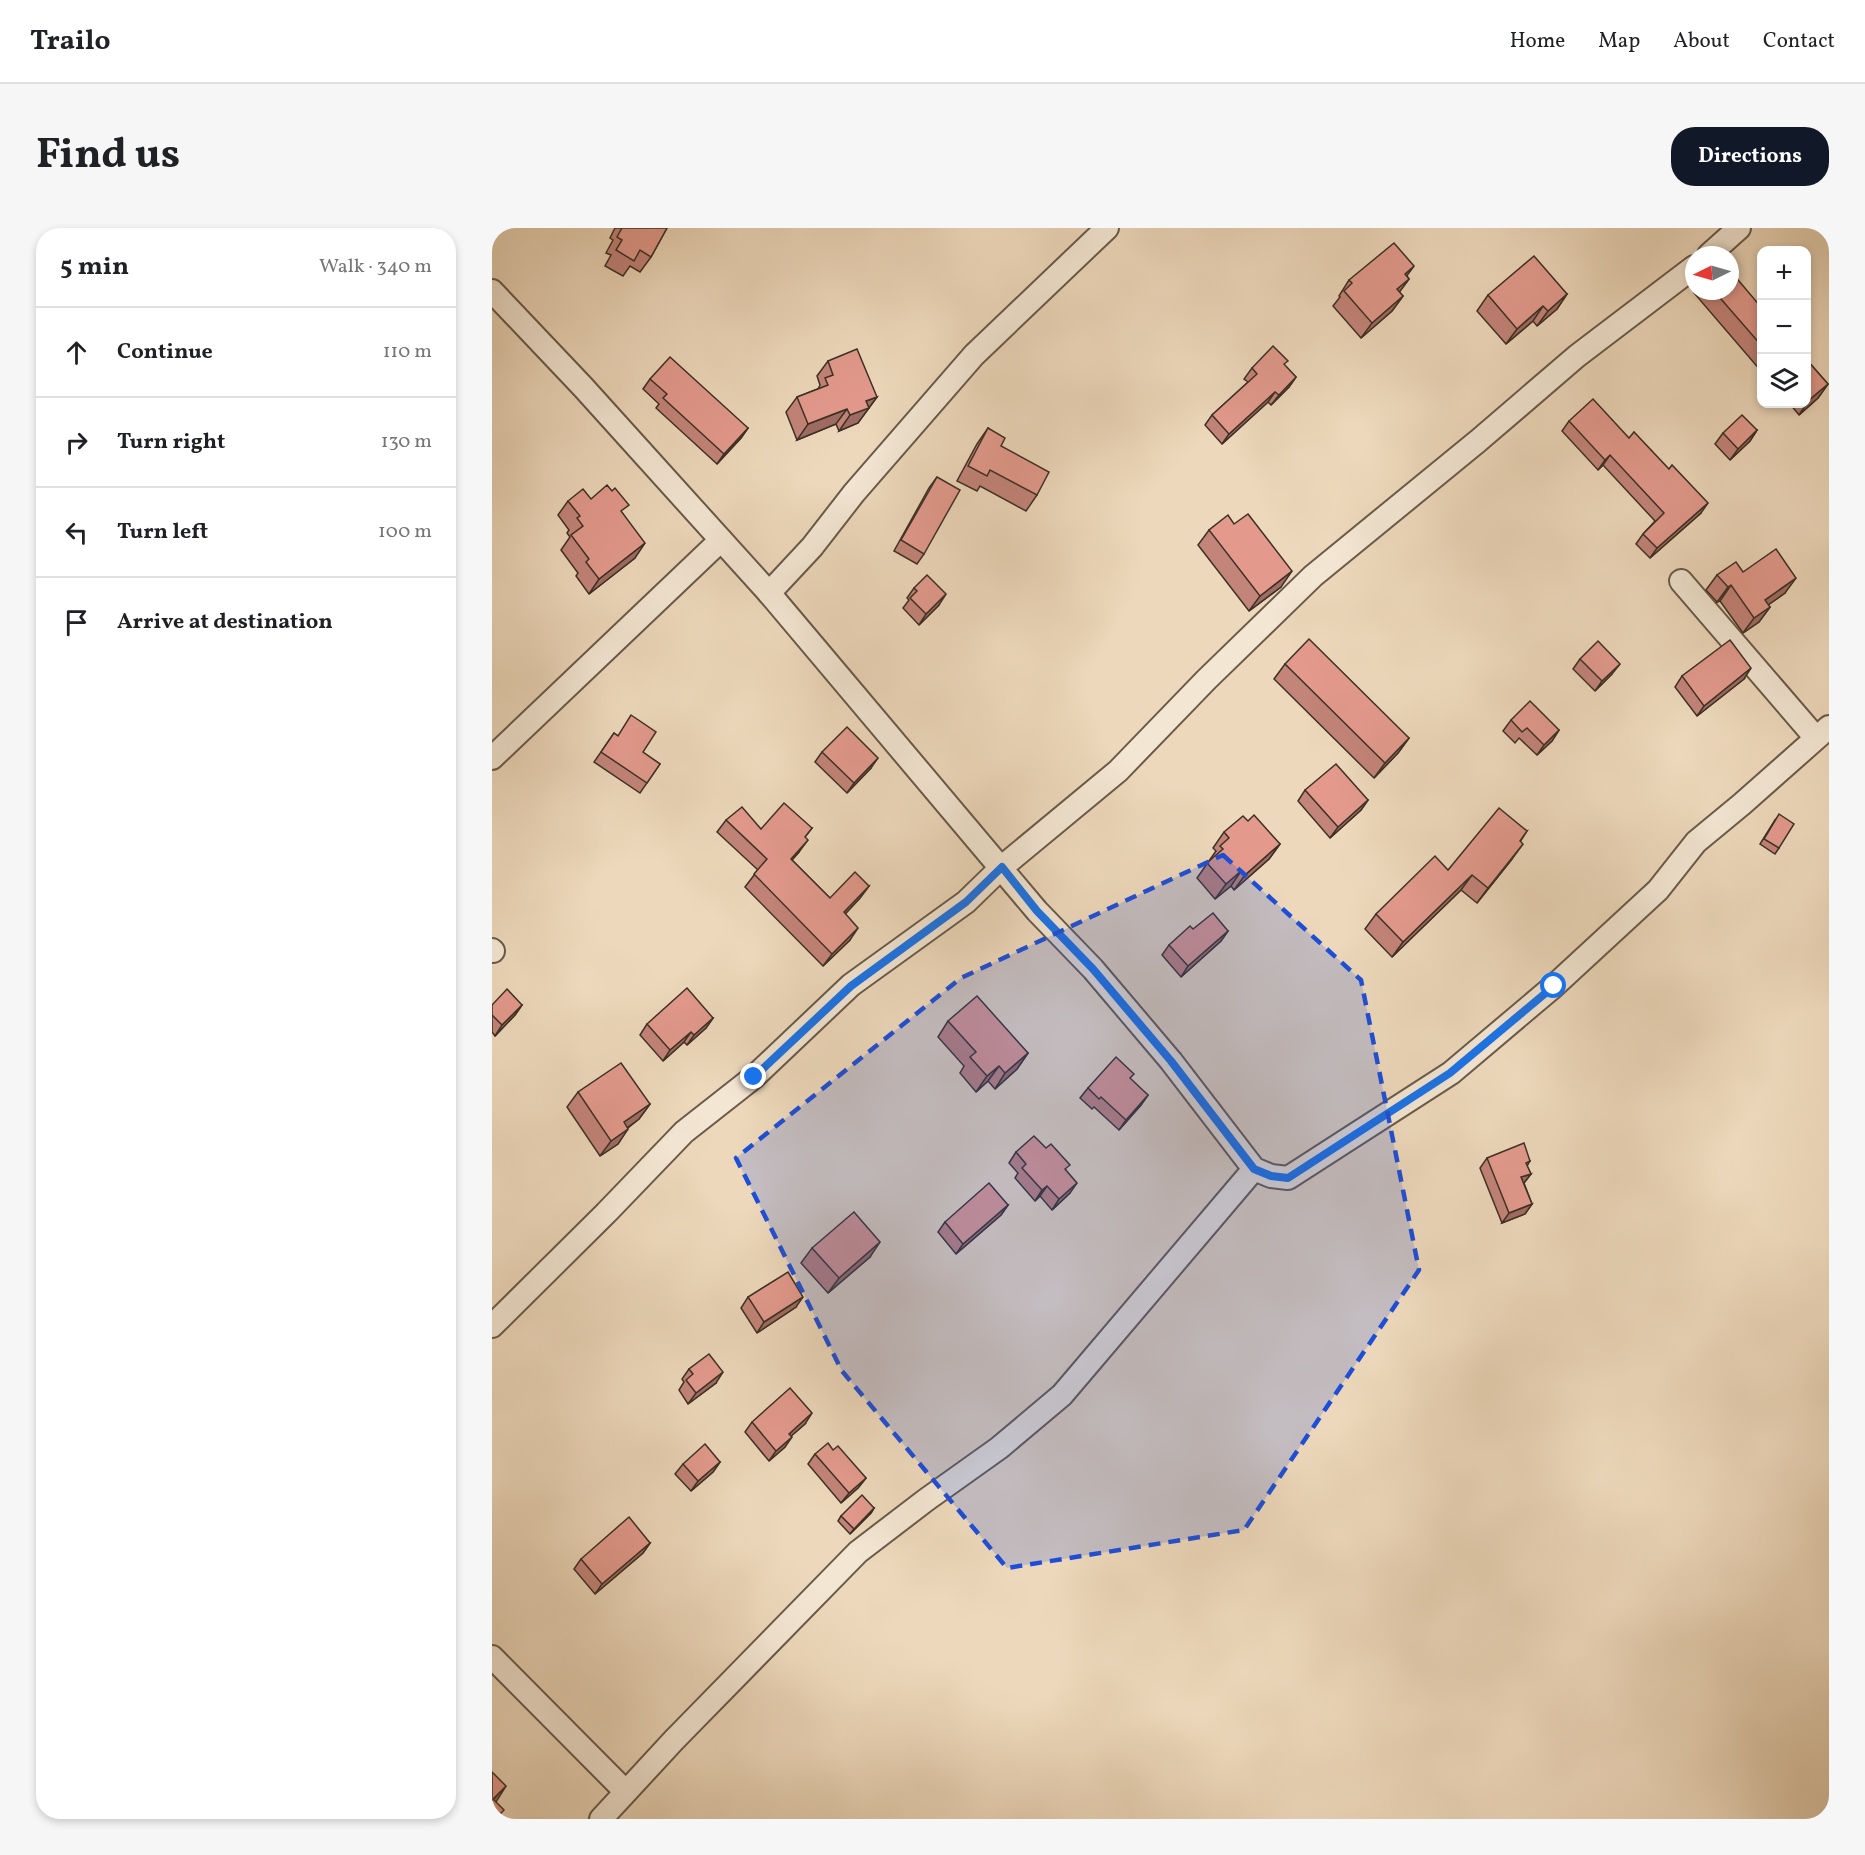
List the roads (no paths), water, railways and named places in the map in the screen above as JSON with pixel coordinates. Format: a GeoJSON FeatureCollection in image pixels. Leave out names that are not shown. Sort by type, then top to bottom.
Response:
{"type":"FeatureCollection","features":[{"type":"Feature","properties":{"kind":"street"},"geometry":{"type":"LineString","coordinates":[[769,593],[812,547],[854,493],[974,355],[1107,228]]}},
{"type":"Feature","properties":{"kind":"street"},"geometry":{"type":"LineString","coordinates":[[1719,246],[1739,228]]}},
{"type":"Feature","properties":{"kind":"street"},"geometry":{"type":"LineString","coordinates":[[492,1326],[606,1214],[684,1132],[754,1077],[851,986],[966,902],[1002,867],[1118,771],[1206,680],[1313,576],[1478,441],[1577,356],[1685,274]]}},
{"type":"Feature","properties":{"kind":"street"},"geometry":{"type":"LineString","coordinates":[[492,291],[769,593],[1037,911],[1093,969],[1171,1061],[1254,1169],[1271,1176],[1288,1178],[1450,1073],[1562,978],[1658,890],[1696,842],[1823,733],[1681,582]]}},
{"type":"Feature","properties":{"kind":"street"},"geometry":{"type":"LineString","coordinates":[[492,758],[721,540]]}},
{"type":"Feature","properties":{"kind":"street"},"geometry":{"type":"LineString","coordinates":[[601,1819],[625,1791],[858,1552],[999,1448],[1062,1395],[1254,1169]]}},
{"type":"Feature","properties":{"kind":"street"},"geometry":{"type":"LineString","coordinates":[[492,1657],[625,1791]]}}]}
